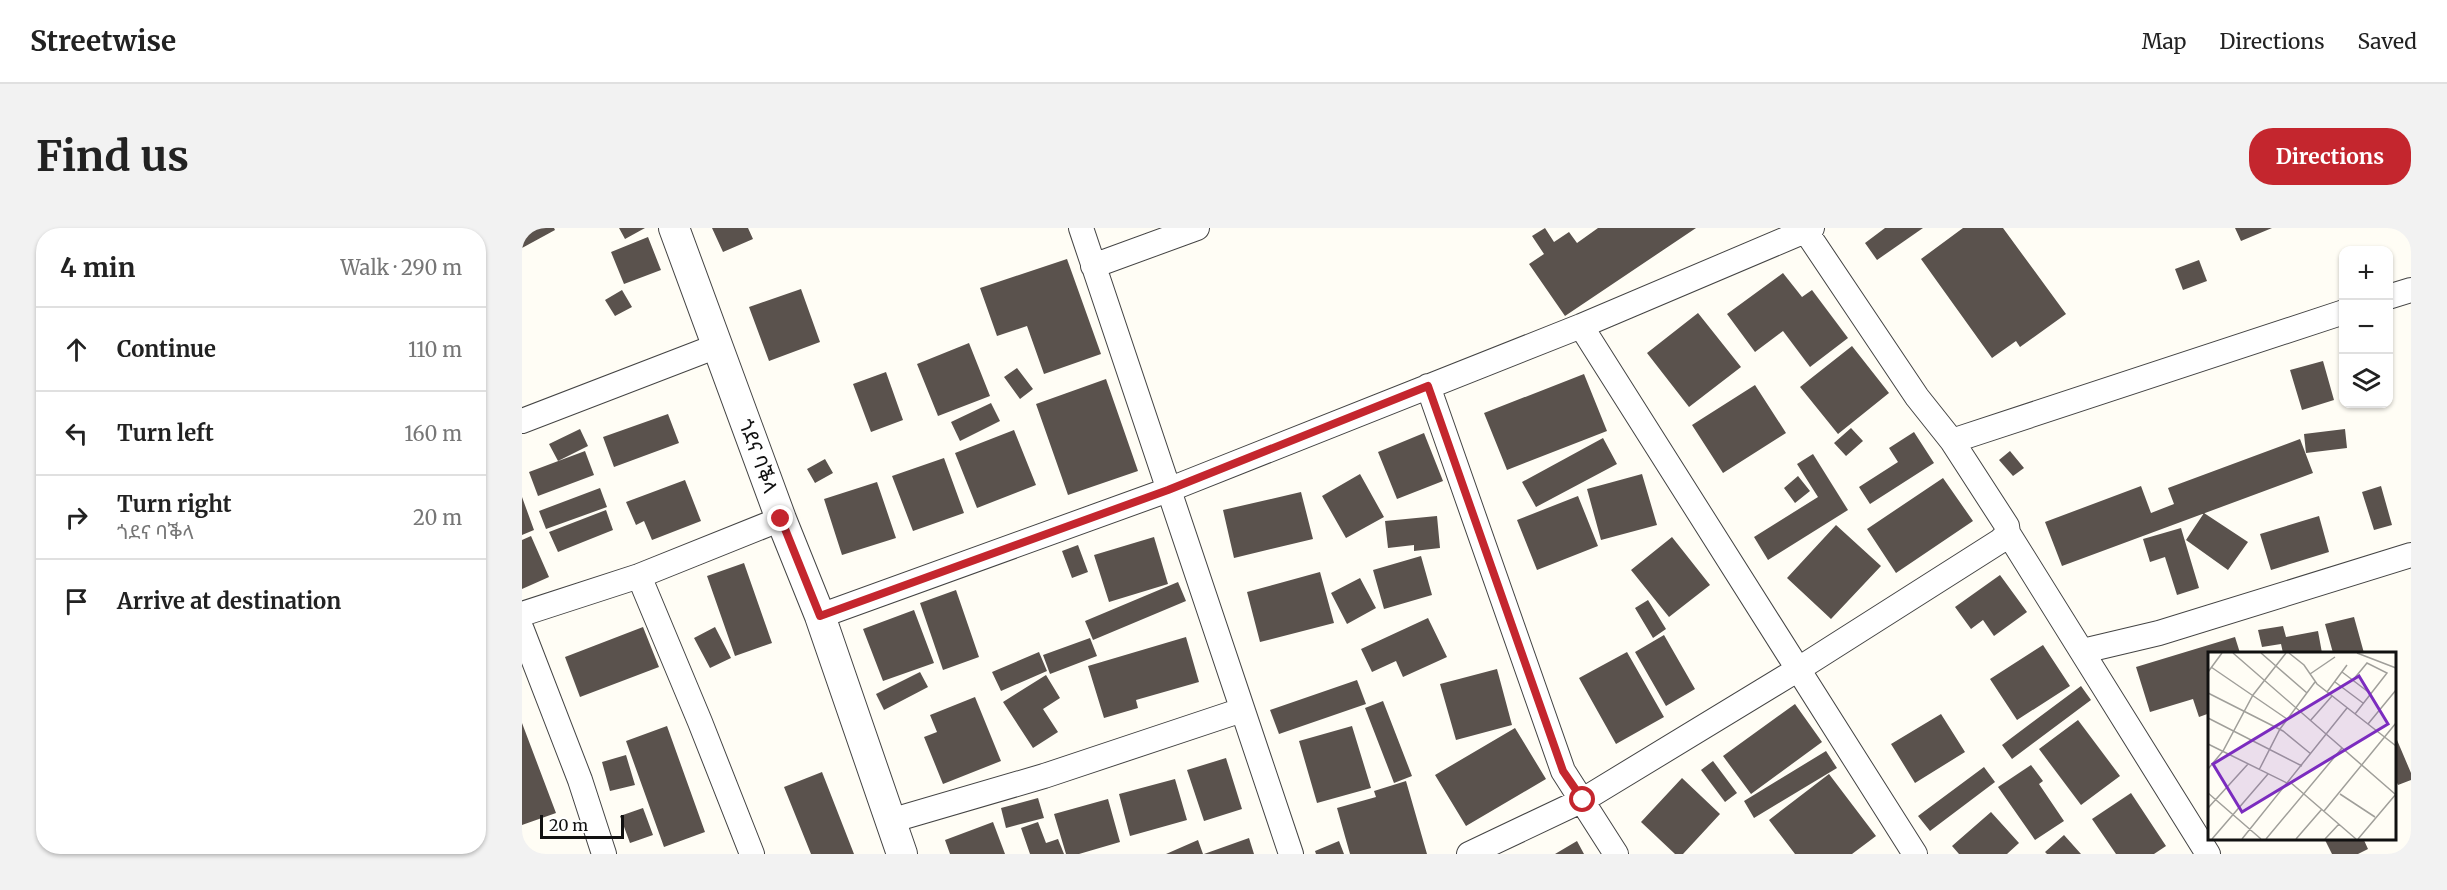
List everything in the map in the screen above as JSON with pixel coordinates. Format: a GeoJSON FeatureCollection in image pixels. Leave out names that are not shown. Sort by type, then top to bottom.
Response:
{"type":"FeatureCollection","features":[{"type":"Feature","properties":{"kind":"street","name":"ጎደና ባቕላ"},"geometry":{"type":"LineString","coordinates":[[674,228],[781,519],[820,616],[902,854]]}},
{"type":"Feature","properties":{"kind":"street"},"geometry":{"type":"LineString","coordinates":[[1081,228],[1291,854]]}},
{"type":"Feature","properties":{"kind":"street"},"geometry":{"type":"LineString","coordinates":[[1093,266],[1197,228]]}},
{"type":"Feature","properties":{"kind":"street"},"geometry":{"type":"LineString","coordinates":[[820,616],[1168,490],[1581,327],[1797,231],[1917,397],[1952,441],[2007,526],[2008,533],[2208,854]]}},
{"type":"Feature","properties":{"kind":"street"},"geometry":{"type":"LineString","coordinates":[[2393,295],[2411,290]]}},
{"type":"Feature","properties":{"kind":"street"},"geometry":{"type":"LineString","coordinates":[[1952,441],[2339,313]]}},
{"type":"Feature","properties":{"kind":"street"},"geometry":{"type":"LineString","coordinates":[[1581,327],[1915,854]]}},
{"type":"Feature","properties":{"kind":"street"},"geometry":{"type":"LineString","coordinates":[[522,421],[717,346]]}},
{"type":"Feature","properties":{"kind":"street"},"geometry":{"type":"LineString","coordinates":[[1428,386],[1563,771],[1616,854]]}},
{"type":"Feature","properties":{"kind":"street"},"geometry":{"type":"LineString","coordinates":[[522,614],[639,576],[781,519]]}},
{"type":"Feature","properties":{"kind":"street"},"geometry":{"type":"LineString","coordinates":[[1469,854],[1583,800],[1797,670],[2000,541],[2008,533]]}},
{"type":"Feature","properties":{"kind":"street"},"geometry":{"type":"LineString","coordinates":[[2083,651],[2159,633],[2411,555]]}},
{"type":"Feature","properties":{"kind":"street"},"geometry":{"type":"LineString","coordinates":[[639,576],[752,854]]}},
{"type":"Feature","properties":{"kind":"street"},"geometry":{"type":"LineString","coordinates":[[522,630],[580,780],[604,854]]}},
{"type":"Feature","properties":{"kind":"street"},"geometry":{"type":"LineString","coordinates":[[890,821],[1044,776],[1242,710]]}},
{"type":"Feature","properties":{"kind":"building"},"geometry":{"type":"Polygon","coordinates":[[[522,228],[554,228],[555,230],[522,248],[522,228]]]}},
{"type":"Feature","properties":{"kind":"building"},"geometry":{"type":"Polygon","coordinates":[[[619,228],[645,228],[625,239],[619,228]]]}},
{"type":"Feature","properties":{"kind":"building"},"geometry":{"type":"Polygon","coordinates":[[[712,228],[748,228],[753,239],[723,252],[712,228]]]}},
{"type":"Feature","properties":{"kind":"building"},"geometry":{"type":"Polygon","coordinates":[[[1545,228],[1554,242],[1569,232],[1577,243],[1598,228],[1696,228],[1565,316],[1529,264],[1544,254],[1532,236],[1545,228]]]}},
{"type":"Feature","properties":{"kind":"building"},"geometry":{"type":"Polygon","coordinates":[[[1885,228],[1923,228],[1877,260],[1865,243],[1885,228]]]}},
{"type":"Feature","properties":{"kind":"building"},"geometry":{"type":"Polygon","coordinates":[[[1963,228],[2003,228],[2066,314],[2020,347],[2016,341],[1992,358],[1921,259],[1963,228]]]}},
{"type":"Feature","properties":{"kind":"building"},"geometry":{"type":"Polygon","coordinates":[[[2235,228],[2272,228],[2241,241],[2235,228]]]}},
{"type":"Feature","properties":{"kind":"building"},"geometry":{"type":"Polygon","coordinates":[[[648,237],[661,270],[624,284],[611,252],[648,237]]]}},
{"type":"Feature","properties":{"kind":"building"},"geometry":{"type":"Polygon","coordinates":[[[1067,259],[1101,354],[1044,374],[1027,326],[997,336],[980,288],[1067,259]]]}},
{"type":"Feature","properties":{"kind":"building"},"geometry":{"type":"Polygon","coordinates":[[[2199,260],[2207,281],[2183,290],[2175,269],[2199,260]]]}},
{"type":"Feature","properties":{"kind":"building"},"geometry":{"type":"Polygon","coordinates":[[[1783,273],[1802,297],[1812,290],[1848,338],[1810,367],[1783,331],[1755,352],[1727,314],[1783,273]]]}},
{"type":"Feature","properties":{"kind":"building"},"geometry":{"type":"Polygon","coordinates":[[[801,289],[820,342],[769,361],[749,307],[801,289]]]}},
{"type":"Feature","properties":{"kind":"building"},"geometry":{"type":"Polygon","coordinates":[[[622,290],[632,307],[615,316],[605,300],[622,290]]]}},
{"type":"Feature","properties":{"kind":"building"},"geometry":{"type":"Polygon","coordinates":[[[1698,313],[1741,367],[1689,407],[1647,353],[1698,313]]]}},
{"type":"Feature","properties":{"kind":"building"},"geometry":{"type":"Polygon","coordinates":[[[969,343],[990,396],[938,416],[917,364],[969,343]]]}},
{"type":"Feature","properties":{"kind":"building"},"geometry":{"type":"Polygon","coordinates":[[[1852,346],[1889,393],[1838,434],[1800,387],[1852,346]]]}},
{"type":"Feature","properties":{"kind":"building"},"geometry":{"type":"Polygon","coordinates":[[[2323,361],[2334,400],[2302,410],[2290,370],[2323,361]]]}},
{"type":"Feature","properties":{"kind":"building"},"geometry":{"type":"Polygon","coordinates":[[[1017,368],[1033,389],[1020,399],[1004,377],[1017,368]]]}},
{"type":"Feature","properties":{"kind":"building"},"geometry":{"type":"Polygon","coordinates":[[[886,372],[903,420],[871,432],[853,384],[886,372]]]}},
{"type":"Feature","properties":{"kind":"building"},"geometry":{"type":"Polygon","coordinates":[[[1584,374],[1607,431],[1507,470],[1484,413],[1584,374]]]}},
{"type":"Feature","properties":{"kind":"building"},"geometry":{"type":"Polygon","coordinates":[[[1106,379],[1138,471],[1068,495],[1036,404],[1106,379]]]}},
{"type":"Feature","properties":{"kind":"building"},"geometry":{"type":"Polygon","coordinates":[[[1755,385],[1786,433],[1723,473],[1692,425],[1755,385]]]}},
{"type":"Feature","properties":{"kind":"building"},"geometry":{"type":"Polygon","coordinates":[[[991,403],[1000,421],[960,441],[951,422],[991,403]]]}},
{"type":"Feature","properties":{"kind":"building"},"geometry":{"type":"Polygon","coordinates":[[[668,414],[679,443],[614,467],[603,437],[668,414]]]}},
{"type":"Feature","properties":{"kind":"building"},"geometry":{"type":"Polygon","coordinates":[[[1851,428],[1863,441],[1846,456],[1834,443],[1851,428]]]}},
{"type":"Feature","properties":{"kind":"building"},"geometry":{"type":"Polygon","coordinates":[[[580,429],[588,446],[558,461],[549,444],[580,429]]]}},
{"type":"Feature","properties":{"kind":"building"},"geometry":{"type":"Polygon","coordinates":[[[2345,429],[2347,448],[2306,453],[2304,434],[2345,429]]]}},
{"type":"Feature","properties":{"kind":"building"},"geometry":{"type":"Polygon","coordinates":[[[1014,430],[1036,485],[977,508],[955,453],[1014,430]]]}},
{"type":"Feature","properties":{"kind":"building"},"geometry":{"type":"Polygon","coordinates":[[[1914,432],[1934,463],[1870,504],[1859,487],[1898,462],[1889,448],[1914,432]]]}},
{"type":"Feature","properties":{"kind":"building"},"geometry":{"type":"Polygon","coordinates":[[[1424,433],[1443,481],[1397,499],[1378,452],[1424,433]]]}},
{"type":"Feature","properties":{"kind":"building"},"geometry":{"type":"Polygon","coordinates":[[[1603,438],[1617,464],[1536,507],[1522,482],[1603,438]]]}},
{"type":"Feature","properties":{"kind":"building"},"geometry":{"type":"Polygon","coordinates":[[[2300,439],[2313,473],[2062,566],[2045,522],[2141,486],[2151,513],[2174,504],[2168,488],[2300,439]]]}},
{"type":"Feature","properties":{"kind":"building"},"geometry":{"type":"Polygon","coordinates":[[[585,451],[594,475],[538,496],[529,472],[585,451]]]}},
{"type":"Feature","properties":{"kind":"building"},"geometry":{"type":"Polygon","coordinates":[[[2010,451],[2024,468],[2013,476],[1999,460],[2010,451]]]}},
{"type":"Feature","properties":{"kind":"building"},"geometry":{"type":"Polygon","coordinates":[[[1813,454],[1848,510],[1768,560],[1754,537],[1818,497],[1797,464],[1813,454]]]}},
{"type":"Feature","properties":{"kind":"building"},"geometry":{"type":"Polygon","coordinates":[[[944,458],[964,513],[913,531],[892,476],[944,458]]]}},
{"type":"Feature","properties":{"kind":"building"},"geometry":{"type":"Polygon","coordinates":[[[825,459],[833,473],[815,483],[807,469],[825,459]]]}},
{"type":"Feature","properties":{"kind":"building"},"geometry":{"type":"Polygon","coordinates":[[[1360,474],[1384,517],[1346,538],[1322,496],[1360,474]]]}},
{"type":"Feature","properties":{"kind":"building"},"geometry":{"type":"Polygon","coordinates":[[[1642,474],[1657,525],[1601,540],[1587,489],[1642,474]]]}},
{"type":"Feature","properties":{"kind":"building"},"geometry":{"type":"Polygon","coordinates":[[[1798,476],[1810,491],[1795,503],[1784,488],[1798,476]]]}},
{"type":"Feature","properties":{"kind":"building"},"geometry":{"type":"Polygon","coordinates":[[[1943,478],[1973,521],[1896,573],[1867,529],[1943,478]]]}},
{"type":"Feature","properties":{"kind":"building"},"geometry":{"type":"Polygon","coordinates":[[[685,480],[701,521],[652,540],[644,521],[636,525],[626,502],[685,480]]]}},
{"type":"Feature","properties":{"kind":"building"},"geometry":{"type":"Polygon","coordinates":[[[877,482],[896,538],[842,555],[824,499],[877,482]]]}},
{"type":"Feature","properties":{"kind":"building"},"geometry":{"type":"Polygon","coordinates":[[[2381,486],[2392,525],[2374,530],[2362,492],[2381,486]]]}},
{"type":"Feature","properties":{"kind":"building"},"geometry":{"type":"Polygon","coordinates":[[[600,488],[607,507],[546,529],[539,511],[600,488]]]}},
{"type":"Feature","properties":{"kind":"building"},"geometry":{"type":"Polygon","coordinates":[[[1301,492],[1313,539],[1234,558],[1223,510],[1301,492]]]}},
{"type":"Feature","properties":{"kind":"building"},"geometry":{"type":"Polygon","coordinates":[[[1578,496],[1598,546],[1537,570],[1517,520],[1578,496]]]}},
{"type":"Feature","properties":{"kind":"building"},"geometry":{"type":"Polygon","coordinates":[[[522,497],[534,530],[522,535],[522,497]]]}},
{"type":"Feature","properties":{"kind":"building"},"geometry":{"type":"Polygon","coordinates":[[[606,510],[613,530],[558,552],[549,532],[606,510]]]}},
{"type":"Feature","properties":{"kind":"building"},"geometry":{"type":"Polygon","coordinates":[[[2204,513],[2248,542],[2228,570],[2186,540],[2204,513]]]}},
{"type":"Feature","properties":{"kind":"building"},"geometry":{"type":"Polygon","coordinates":[[[1437,516],[1440,548],[1414,551],[1414,545],[1388,548],[1385,521],[1437,516]]]}},
{"type":"Feature","properties":{"kind":"building"},"geometry":{"type":"Polygon","coordinates":[[[2319,516],[2329,552],[2271,570],[2260,534],[2319,516]]]}},
{"type":"Feature","properties":{"kind":"building"},"geometry":{"type":"Polygon","coordinates":[[[1836,525],[1881,566],[1831,619],[1787,578],[1836,525]]]}},
{"type":"Feature","properties":{"kind":"building"},"geometry":{"type":"Polygon","coordinates":[[[2181,528],[2199,588],[2177,595],[2165,557],[2150,562],[2143,539],[2181,528]]]}},
{"type":"Feature","properties":{"kind":"building"},"geometry":{"type":"Polygon","coordinates":[[[531,536],[549,577],[522,589],[522,540],[531,536]]]}},
{"type":"Feature","properties":{"kind":"building"},"geometry":{"type":"Polygon","coordinates":[[[1154,537],[1168,584],[1109,602],[1094,555],[1154,537]]]}},
{"type":"Feature","properties":{"kind":"building"},"geometry":{"type":"Polygon","coordinates":[[[1672,537],[1710,585],[1669,617],[1631,570],[1672,537]]]}},
{"type":"Feature","properties":{"kind":"building"},"geometry":{"type":"Polygon","coordinates":[[[1078,545],[1088,572],[1072,578],[1062,551],[1078,545]]]}},
{"type":"Feature","properties":{"kind":"building"},"geometry":{"type":"Polygon","coordinates":[[[1421,556],[1432,595],[1384,609],[1373,570],[1421,556]]]}},
{"type":"Feature","properties":{"kind":"building"},"geometry":{"type":"Polygon","coordinates":[[[744,563],[772,643],[735,656],[707,576],[744,563]]]}},
{"type":"Feature","properties":{"kind":"building"},"geometry":{"type":"Polygon","coordinates":[[[1320,572],[1334,623],[1260,642],[1247,592],[1320,572]]]}},
{"type":"Feature","properties":{"kind":"building"},"geometry":{"type":"Polygon","coordinates":[[[2000,575],[2027,612],[1994,636],[1983,620],[1971,629],[1955,607],[2000,575]]]}},
{"type":"Feature","properties":{"kind":"building"},"geometry":{"type":"Polygon","coordinates":[[[1360,578],[1376,608],[1347,624],[1331,593],[1360,578]]]}},
{"type":"Feature","properties":{"kind":"building"},"geometry":{"type":"Polygon","coordinates":[[[1178,582],[1186,601],[1093,640],[1085,621],[1178,582]]]}},
{"type":"Feature","properties":{"kind":"building"},"geometry":{"type":"Polygon","coordinates":[[[956,590],[979,657],[943,670],[920,603],[956,590]]]}},
{"type":"Feature","properties":{"kind":"building"},"geometry":{"type":"Polygon","coordinates":[[[1648,600],[1666,629],[1653,638],[1635,608],[1648,600]]]}},
{"type":"Feature","properties":{"kind":"building"},"geometry":{"type":"Polygon","coordinates":[[[914,610],[934,663],[883,681],[863,629],[914,610]]]}},
{"type":"Feature","properties":{"kind":"building"},"geometry":{"type":"Polygon","coordinates":[[[2354,617],[2364,652],[2333,652],[2325,624],[2354,617]]]}},
{"type":"Feature","properties":{"kind":"building"},"geometry":{"type":"Polygon","coordinates":[[[1428,618],[1447,657],[1403,677],[1396,661],[1372,672],[1361,649],[1428,618]]]}},
{"type":"Feature","properties":{"kind":"building"},"geometry":{"type":"Polygon","coordinates":[[[2283,626],[2286,637],[2318,631],[2322,652],[2283,652],[2281,644],[2262,647],[2258,630],[2283,626]]]}},
{"type":"Feature","properties":{"kind":"building"},"geometry":{"type":"Polygon","coordinates":[[[643,627],[659,667],[580,697],[565,657],[643,627]]]}},
{"type":"Feature","properties":{"kind":"building"},"geometry":{"type":"Polygon","coordinates":[[[715,627],[731,658],[710,668],[694,638],[715,627]]]}},
{"type":"Feature","properties":{"kind":"building"},"geometry":{"type":"Polygon","coordinates":[[[1664,635],[1695,689],[1666,706],[1635,652],[1664,635]]]}},
{"type":"Feature","properties":{"kind":"building"},"geometry":{"type":"Polygon","coordinates":[[[1186,637],[1199,682],[1136,700],[1138,708],[1104,718],[1088,666],[1186,637]]]}},
{"type":"Feature","properties":{"kind":"building"},"geometry":{"type":"Polygon","coordinates":[[[2235,637],[2240,652],[2208,652],[2208,714],[2199,717],[2193,699],[2150,712],[2136,667],[2235,637]]]}},
{"type":"Feature","properties":{"kind":"building"},"geometry":{"type":"Polygon","coordinates":[[[1090,638],[1097,656],[1050,674],[1043,655],[1090,638]]]}},
{"type":"Feature","properties":{"kind":"building"},"geometry":{"type":"Polygon","coordinates":[[[2043,645],[2070,686],[2017,720],[1990,679],[2043,645]]]}},
{"type":"Feature","properties":{"kind":"building"},"geometry":{"type":"Polygon","coordinates":[[[1039,652],[1047,671],[1001,691],[992,672],[1039,652]]]}},
{"type":"Feature","properties":{"kind":"building"},"geometry":{"type":"Polygon","coordinates":[[[1627,652],[1664,717],[1616,744],[1579,678],[1627,652]]]}},
{"type":"Feature","properties":{"kind":"building"},"geometry":{"type":"Polygon","coordinates":[[[1497,669],[1512,725],[1456,740],[1440,684],[1497,669]]]}},
{"type":"Feature","properties":{"kind":"building"},"geometry":{"type":"Polygon","coordinates":[[[920,672],[928,687],[884,710],[876,694],[920,672]]]}},
{"type":"Feature","properties":{"kind":"building"},"geometry":{"type":"Polygon","coordinates":[[[1046,675],[1060,698],[1043,709],[1058,732],[1033,748],[1003,702],[1046,675]]]}},
{"type":"Feature","properties":{"kind":"building"},"geometry":{"type":"Polygon","coordinates":[[[1357,680],[1366,704],[1279,734],[1270,710],[1357,680]]]}},
{"type":"Feature","properties":{"kind":"building"},"geometry":{"type":"Polygon","coordinates":[[[2081,686],[2091,700],[2012,759],[2002,745],[2081,686]]]}},
{"type":"Feature","properties":{"kind":"building"},"geometry":{"type":"Polygon","coordinates":[[[975,697],[1001,761],[943,784],[924,737],[937,732],[930,715],[975,697]]]}},
{"type":"Feature","properties":{"kind":"building"},"geometry":{"type":"Polygon","coordinates":[[[1383,701],[1412,776],[1394,783],[1365,708],[1383,701]]]}},
{"type":"Feature","properties":{"kind":"building"},"geometry":{"type":"Polygon","coordinates":[[[1795,704],[1822,742],[1751,794],[1723,756],[1795,704]]]}},
{"type":"Feature","properties":{"kind":"building"},"geometry":{"type":"Polygon","coordinates":[[[1941,714],[1965,752],[1915,783],[1891,744],[1941,714]]]}},
{"type":"Feature","properties":{"kind":"building"},"geometry":{"type":"Polygon","coordinates":[[[2078,720],[2120,776],[2081,805],[2039,749],[2078,720]]]}},
{"type":"Feature","properties":{"kind":"building"},"geometry":{"type":"Polygon","coordinates":[[[522,723],[556,813],[522,825],[522,723]]]}},
{"type":"Feature","properties":{"kind":"building"},"geometry":{"type":"Polygon","coordinates":[[[667,726],[705,832],[664,847],[626,741],[667,726]]]}},
{"type":"Feature","properties":{"kind":"building"},"geometry":{"type":"Polygon","coordinates":[[[1352,726],[1371,788],[1317,803],[1299,741],[1352,726]]]}},
{"type":"Feature","properties":{"kind":"building"},"geometry":{"type":"Polygon","coordinates":[[[1515,728],[1546,779],[1466,826],[1435,775],[1515,728]]]}},
{"type":"Feature","properties":{"kind":"building"},"geometry":{"type":"Polygon","coordinates":[[[2396,740],[2411,773],[2411,780],[2398,785],[2396,781],[2396,740]]]}},
{"type":"Feature","properties":{"kind":"building"},"geometry":{"type":"Polygon","coordinates":[[[1826,751],[1837,768],[1754,818],[1744,801],[1826,751]]]}},
{"type":"Feature","properties":{"kind":"building"},"geometry":{"type":"Polygon","coordinates":[[[626,755],[635,785],[610,791],[602,762],[626,755]]]}},
{"type":"Feature","properties":{"kind":"building"},"geometry":{"type":"Polygon","coordinates":[[[1226,758],[1242,809],[1204,821],[1187,770],[1226,758]]]}},
{"type":"Feature","properties":{"kind":"building"},"geometry":{"type":"Polygon","coordinates":[[[1713,761],[1737,793],[1725,802],[1701,770],[1713,761]]]}},
{"type":"Feature","properties":{"kind":"building"},"geometry":{"type":"Polygon","coordinates":[[[2031,765],[2043,781],[2039,784],[2064,821],[2035,840],[1998,787],[2031,765]]]}},
{"type":"Feature","properties":{"kind":"building"},"geometry":{"type":"Polygon","coordinates":[[[1984,767],[1995,782],[1930,831],[1918,816],[1984,767]]]}},
{"type":"Feature","properties":{"kind":"building"},"geometry":{"type":"Polygon","coordinates":[[[822,772],[854,854],[811,854],[784,787],[822,772]]]}},
{"type":"Feature","properties":{"kind":"building"},"geometry":{"type":"Polygon","coordinates":[[[1829,774],[1876,836],[1852,854],[1795,854],[1769,820],[1829,774]]]}},
{"type":"Feature","properties":{"kind":"building"},"geometry":{"type":"Polygon","coordinates":[[[1682,778],[1720,814],[1683,854],[1675,854],[1641,822],[1682,778]]]}},
{"type":"Feature","properties":{"kind":"building"},"geometry":{"type":"Polygon","coordinates":[[[1175,779],[1187,820],[1130,836],[1119,794],[1175,779]]]}},
{"type":"Feature","properties":{"kind":"building"},"geometry":{"type":"Polygon","coordinates":[[[1406,781],[1427,854],[1350,854],[1337,808],[1376,797],[1374,791],[1406,781]]]}},
{"type":"Feature","properties":{"kind":"building"},"geometry":{"type":"Polygon","coordinates":[[[2131,793],[2166,846],[2154,854],[2116,854],[2092,819],[2131,793]]]}},
{"type":"Feature","properties":{"kind":"building"},"geometry":{"type":"Polygon","coordinates":[[[1038,798],[1044,818],[1006,828],[1001,808],[1038,798]]]}},
{"type":"Feature","properties":{"kind":"building"},"geometry":{"type":"Polygon","coordinates":[[[1108,799],[1120,842],[1079,854],[1066,854],[1054,814],[1108,799]]]}},
{"type":"Feature","properties":{"kind":"building"},"geometry":{"type":"Polygon","coordinates":[[[643,808],[653,835],[630,843],[620,816],[643,808]]]}},
{"type":"Feature","properties":{"kind":"building"},"geometry":{"type":"Polygon","coordinates":[[[1991,812],[2019,843],[2007,854],[1959,854],[1952,846],[1991,812]]]}},
{"type":"Feature","properties":{"kind":"building"},"geometry":{"type":"Polygon","coordinates":[[[993,822],[1005,854],[950,854],[945,840],[993,822]]]}},
{"type":"Feature","properties":{"kind":"building"},"geometry":{"type":"Polygon","coordinates":[[[1038,822],[1046,843],[1058,839],[1064,854],[1030,854],[1021,828],[1038,822]]]}},
{"type":"Feature","properties":{"kind":"building"},"geometry":{"type":"Polygon","coordinates":[[[2064,835],[2081,854],[2047,854],[2045,852],[2064,835]]]}},
{"type":"Feature","properties":{"kind":"building"},"geometry":{"type":"Polygon","coordinates":[[[1249,838],[1254,854],[1204,854],[1249,838]]]}},
{"type":"Feature","properties":{"kind":"building"},"geometry":{"type":"Polygon","coordinates":[[[2324,839],[2363,839],[2368,849],[2358,854],[2332,854],[2324,839]]]}},
{"type":"Feature","properties":{"kind":"building"},"geometry":{"type":"Polygon","coordinates":[[[1198,840],[1203,854],[1166,854],[1198,840]]]}},
{"type":"Feature","properties":{"kind":"building"},"geometry":{"type":"Polygon","coordinates":[[[1339,841],[1344,854],[1316,854],[1315,851],[1339,841]]]}},
{"type":"Feature","properties":{"kind":"building"},"geometry":{"type":"Polygon","coordinates":[[[1577,841],[1584,854],[1555,854],[1577,841]]]}},
{"type":"Feature","properties":{"kind":"route"},"geometry":{"type":"LineString","coordinates":[[781,519],[820,616],[1168,490],[1428,386],[1563,771],[1583,800]]}}]}
